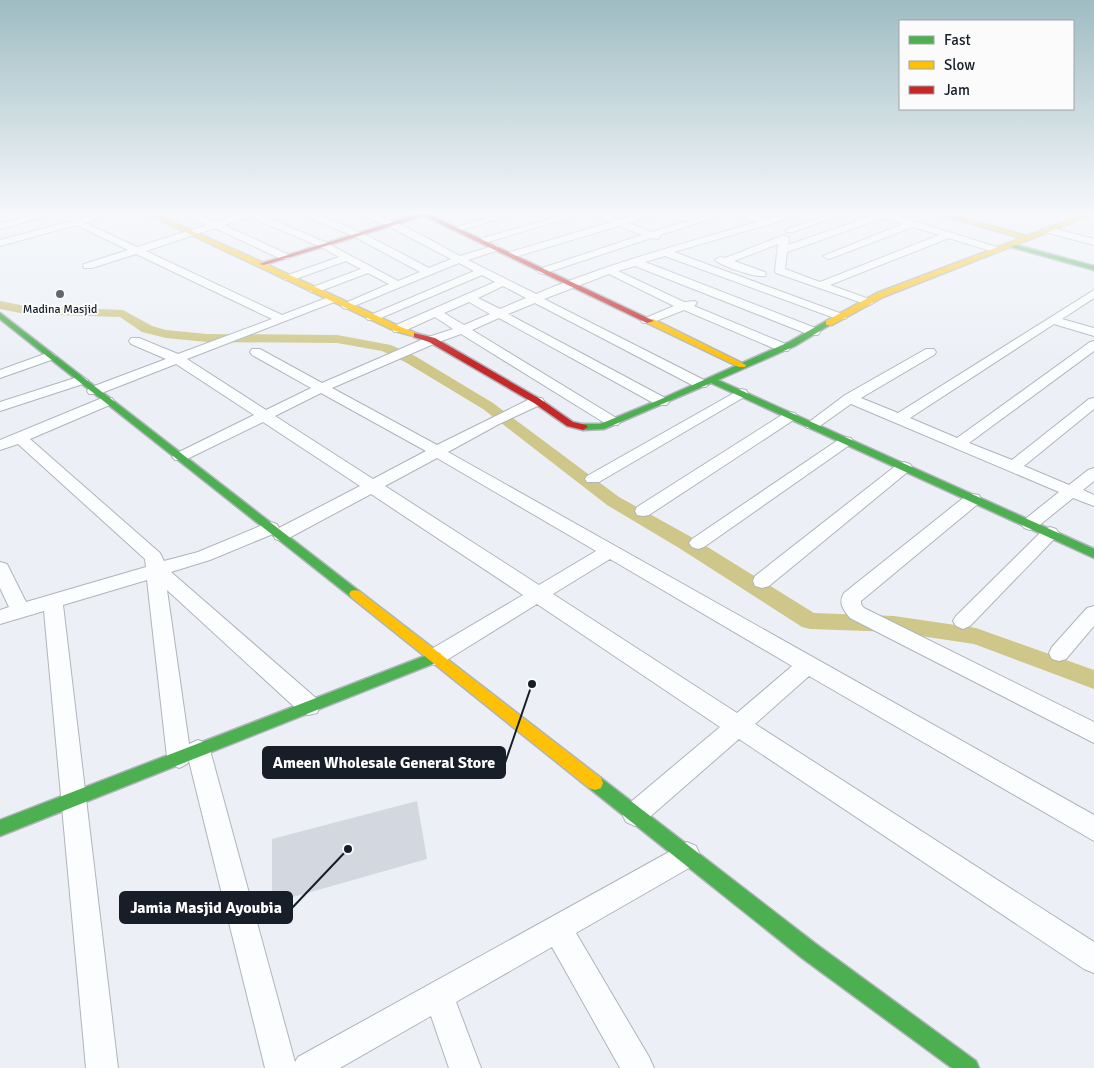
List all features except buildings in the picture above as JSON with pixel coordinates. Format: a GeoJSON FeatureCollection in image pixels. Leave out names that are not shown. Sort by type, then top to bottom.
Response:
{"type":"FeatureCollection","features":[{"type":"Feature","properties":{"kind":"street"},"geometry":{"type":"LineString","coordinates":[[88,266],[98,263]]}},
{"type":"Feature","properties":{"kind":"street"},"geometry":{"type":"LineString","coordinates":[[162,263],[282,319]]}},
{"type":"Feature","properties":{"kind":"street"},"geometry":{"type":"LineString","coordinates":[[290,278],[332,263]]}},
{"type":"Feature","properties":{"kind":"street"},"geometry":{"type":"LineString","coordinates":[[359,263],[398,285]]}},
{"type":"Feature","properties":{"kind":"street"},"geometry":{"type":"LineString","coordinates":[[411,263],[429,272]]}},
{"type":"Feature","properties":{"kind":"street"},"geometry":{"type":"LineString","coordinates":[[347,306],[450,263]]}},
{"type":"Feature","properties":{"kind":"street"},"geometry":{"type":"LineString","coordinates":[[466,263],[706,382],[741,394],[812,425],[1094,554]]}},
{"type":"Feature","properties":{"kind":"street"},"geometry":{"type":"LineString","coordinates":[[527,263],[742,365]]}},
{"type":"Feature","properties":{"kind":"street"},"geometry":{"type":"LineString","coordinates":[[543,271],[567,263]]}},
{"type":"Feature","properties":{"kind":"street"},"geometry":{"type":"LineString","coordinates":[[180,457],[323,387],[432,340],[464,329],[568,284],[633,263]]}},
{"type":"Feature","properties":{"kind":"street"},"geometry":{"type":"LineString","coordinates":[[637,263],[814,332]]}},
{"type":"Feature","properties":{"kind":"street"},"geometry":{"type":"LineString","coordinates":[[694,263],[841,317]]}},
{"type":"Feature","properties":{"kind":"street"},"geometry":{"type":"LineString","coordinates":[[647,321],[761,274],[727,263]]}},
{"type":"Feature","properties":{"kind":"street"},"geometry":{"type":"LineString","coordinates":[[781,263],[780,271],[868,302]]}},
{"type":"Feature","properties":{"kind":"street"},"geometry":{"type":"LineString","coordinates":[[821,285],[878,263]]}},
{"type":"Feature","properties":{"kind":"street"},"geometry":{"type":"LineString","coordinates":[[262,264],[372,318],[432,340],[537,401],[570,424],[587,428],[601,427],[662,402],[784,348],[868,302],[898,288],[964,263]]}},
{"type":"Feature","properties":{"kind":"street"},"geometry":{"type":"LineString","coordinates":[[1075,263],[1094,268]]}},
{"type":"Feature","properties":{"kind":"street"},"geometry":{"type":"LineString","coordinates":[[314,290],[370,269]]}},
{"type":"Feature","properties":{"kind":"street"},"geometry":{"type":"LineString","coordinates":[[372,318],[482,271]]}},
{"type":"Feature","properties":{"kind":"street"},"geometry":{"type":"LineString","coordinates":[[610,271],[684,306],[784,348]]}},
{"type":"Feature","properties":{"kind":"street"},"geometry":{"type":"LineString","coordinates":[[398,329],[504,282]]}},
{"type":"Feature","properties":{"kind":"street"},"geometry":{"type":"LineString","coordinates":[[898,419],[1092,297]]}},
{"type":"Feature","properties":{"kind":"street"},"geometry":{"type":"LineString","coordinates":[[470,298],[662,402]]}},
{"type":"Feature","properties":{"kind":"street"},"geometry":{"type":"LineString","coordinates":[[94,391],[333,300]]}},
{"type":"Feature","properties":{"kind":"street"},"geometry":{"type":"LineString","coordinates":[[436,312],[613,422]]}},
{"type":"Feature","properties":{"kind":"street"},"geometry":{"type":"LineString","coordinates":[[2,319],[809,951],[969,1068]]}},
{"type":"Feature","properties":{"kind":"street"},"geometry":{"type":"LineString","coordinates":[[1053,320],[1094,332]]}},
{"type":"Feature","properties":{"kind":"street"},"geometry":{"type":"LineString","coordinates":[[135,341],[178,359],[1094,959]]}},
{"type":"Feature","properties":{"kind":"street"},"geometry":{"type":"LineString","coordinates":[[958,444],[1094,345]]}},
{"type":"Feature","properties":{"kind":"street"},"geometry":{"type":"LineString","coordinates":[[256,352],[323,387],[438,452],[1094,829]]}},
{"type":"Feature","properties":{"kind":"street"},"geometry":{"type":"LineString","coordinates":[[812,425],[850,398],[930,352]]}},
{"type":"Feature","properties":{"kind":"street"},"geometry":{"type":"LineString","coordinates":[[0,374],[50,356]]}},
{"type":"Feature","properties":{"kind":"street"},"geometry":{"type":"LineString","coordinates":[[0,407],[81,380]]}},
{"type":"Feature","properties":{"kind":"street"},"geometry":{"type":"LineString","coordinates":[[593,479],[741,394]]}},
{"type":"Feature","properties":{"kind":"street"},"geometry":{"type":"LineString","coordinates":[[850,398],[1094,501]]}},
{"type":"Feature","properties":{"kind":"street"},"geometry":{"type":"LineString","coordinates":[[0,445],[108,401]]}},
{"type":"Feature","properties":{"kind":"street"},"geometry":{"type":"LineString","coordinates":[[0,617],[204,556],[276,532],[373,487],[498,419],[537,401]]}},
{"type":"Feature","properties":{"kind":"street"},"geometry":{"type":"LineString","coordinates":[[1013,467],[1094,402]]}},
{"type":"Feature","properties":{"kind":"street"},"geometry":{"type":"LineString","coordinates":[[643,511],[790,416]]}},
{"type":"Feature","properties":{"kind":"street"},"geometry":{"type":"LineString","coordinates":[[20,438],[154,557],[158,599],[189,754],[281,1068]]}},
{"type":"Feature","properties":{"kind":"street"},"geometry":{"type":"LineString","coordinates":[[698,543],[846,441]]}},
{"type":"Feature","properties":{"kind":"street"},"geometry":{"type":"LineString","coordinates":[[762,581],[904,467]]}},
{"type":"Feature","properties":{"kind":"street"},"geometry":{"type":"LineString","coordinates":[[1030,524],[1094,472]]}},
{"type":"Feature","properties":{"kind":"street"},"geometry":{"type":"LineString","coordinates":[[973,498],[851,598],[851,606],[857,613],[1094,733]]}},
{"type":"Feature","properties":{"kind":"street"},"geometry":{"type":"LineString","coordinates":[[963,621],[1050,533]]}},
{"type":"Feature","properties":{"kind":"street"},"geometry":{"type":"LineString","coordinates":[[0,828],[435,657],[610,551]]}},
{"type":"Feature","properties":{"kind":"street"},"geometry":{"type":"LineString","coordinates":[[0,569],[21,610]]}},
{"type":"Feature","properties":{"kind":"street"},"geometry":{"type":"LineString","coordinates":[[156,570],[309,706]]}},
{"type":"Feature","properties":{"kind":"street"},"geometry":{"type":"LineString","coordinates":[[53,601],[102,1068]]}},
{"type":"Feature","properties":{"kind":"street"},"geometry":{"type":"LineString","coordinates":[[1058,653],[1094,613]]}},
{"type":"Feature","properties":{"kind":"street"},"geometry":{"type":"LineString","coordinates":[[635,814],[808,665]]}},
{"type":"Feature","properties":{"kind":"street"},"geometry":{"type":"LineString","coordinates":[[309,1068],[687,855]]}},
{"type":"Feature","properties":{"kind":"street"},"geometry":{"type":"LineString","coordinates":[[557,928],[638,1068]]}},
{"type":"Feature","properties":{"kind":"street"},"geometry":{"type":"LineString","coordinates":[[438,995],[465,1068]]}},
{"type":"Feature","properties":{"kind":"waterway"},"geometry":{"type":"LineString","coordinates":[[0,305],[25,310],[123,314],[147,329],[166,334],[207,338],[337,339],[386,348],[410,359],[488,406],[613,501],[686,543],[810,621],[894,624],[976,636],[1094,680]]}},
{"type":"Feature","properties":{"kind":"traffic: fast"},"geometry":{"type":"LineString","coordinates":[[1075,263],[1094,268]]}},
{"type":"Feature","properties":{"kind":"traffic: fast"},"geometry":{"type":"LineString","coordinates":[[0,315],[355,594]]}},
{"type":"Feature","properties":{"kind":"traffic: fast"},"geometry":{"type":"LineString","coordinates":[[583,427],[601,427],[662,402],[792,344],[829,323]]}},
{"type":"Feature","properties":{"kind":"traffic: fast"},"geometry":{"type":"LineString","coordinates":[[710,380],[1094,554]]}},
{"type":"Feature","properties":{"kind":"traffic: fast"},"geometry":{"type":"LineString","coordinates":[[0,828],[435,657]]}},
{"type":"Feature","properties":{"kind":"traffic: fast"},"geometry":{"type":"LineString","coordinates":[[595,783],[809,951],[969,1068]]}},
{"type":"Feature","properties":{"kind":"traffic: slow"},"geometry":{"type":"LineString","coordinates":[[259,263],[398,329],[417,335]]}},
{"type":"Feature","properties":{"kind":"traffic: slow"},"geometry":{"type":"LineString","coordinates":[[829,323],[880,295],[963,263]]}},
{"type":"Feature","properties":{"kind":"traffic: slow"},"geometry":{"type":"LineString","coordinates":[[650,321],[742,365]]}},
{"type":"Feature","properties":{"kind":"traffic: slow"},"geometry":{"type":"LineString","coordinates":[[355,594],[595,783]]}},
{"type":"Feature","properties":{"kind":"traffic: jam"},"geometry":{"type":"LineString","coordinates":[[527,263],[650,321]]}},
{"type":"Feature","properties":{"kind":"traffic: jam"},"geometry":{"type":"LineString","coordinates":[[417,335],[432,340],[537,401],[570,424],[583,427]]}},
{"type":"Feature","properties":{"kind":"place","name":"Madina Masjid"},"geometry":{"type":"Point","coordinates":[60,294]}},
{"type":"Feature","properties":{"kind":"place","name":"Ameen Wholesale General Store"},"geometry":{"type":"Point","coordinates":[532,684]}},
{"type":"Feature","properties":{"kind":"place","name":"Jamia Masjid Ayoubia"},"geometry":{"type":"Point","coordinates":[348,849]}}]}
